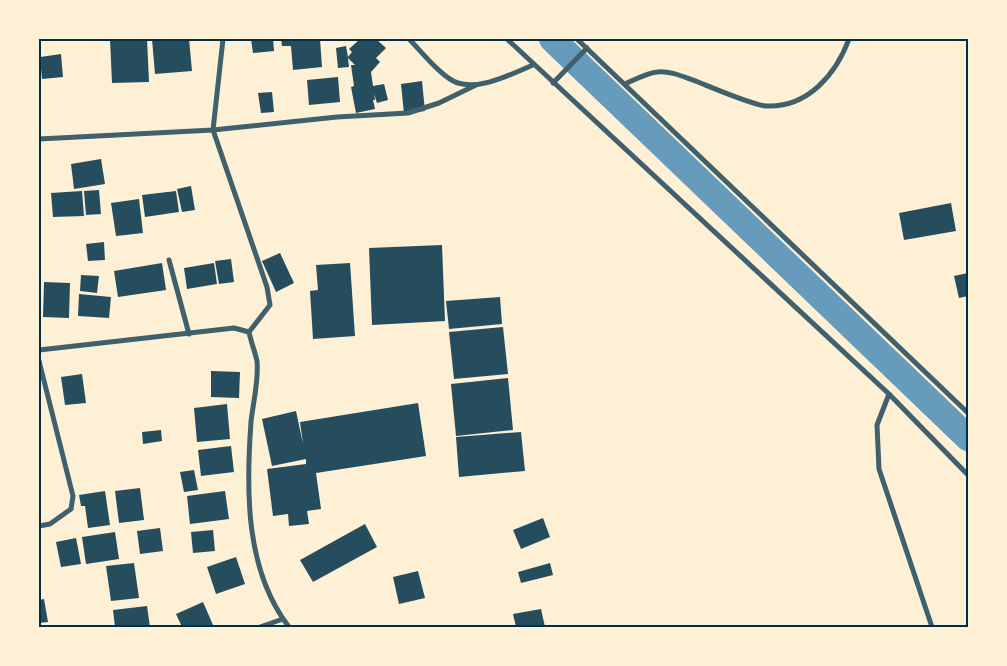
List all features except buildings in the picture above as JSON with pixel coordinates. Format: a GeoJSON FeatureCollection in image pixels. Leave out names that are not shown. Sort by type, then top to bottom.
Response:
{"type":"FeatureCollection","features":[{"type":"Feature","properties":{"kind":"street"},"geometry":{"type":"LineString","coordinates":[[223,39],[213,130],[267,287],[270,306],[249,332]]}},
{"type":"Feature","properties":{"kind":"street"},"geometry":{"type":"LineString","coordinates":[[408,39],[456,83],[476,85]]}},
{"type":"Feature","properties":{"kind":"street"},"geometry":{"type":"LineString","coordinates":[[507,39],[889,394],[968,475]]}},
{"type":"Feature","properties":{"kind":"street"},"geometry":{"type":"LineString","coordinates":[[577,39],[968,413]]}},
{"type":"Feature","properties":{"kind":"street"},"geometry":{"type":"LineString","coordinates":[[625,84],[657,72],[676,75],[765,106],[790,103],[805,97],[830,76],[843,56],[849,39]]}},
{"type":"Feature","properties":{"kind":"street"},"geometry":{"type":"LineString","coordinates":[[553,83],[587,48]]}},
{"type":"Feature","properties":{"kind":"street"},"geometry":{"type":"LineString","coordinates":[[39,139],[213,130],[338,117],[408,113],[439,103],[476,85],[505,76],[533,64]]}},
{"type":"Feature","properties":{"kind":"street"},"geometry":{"type":"LineString","coordinates":[[169,260],[189,334]]}},
{"type":"Feature","properties":{"kind":"street"},"geometry":{"type":"LineString","coordinates":[[39,350],[234,328],[249,332]]}},
{"type":"Feature","properties":{"kind":"street"},"geometry":{"type":"LineString","coordinates":[[249,332],[257,363],[247,480],[252,533],[264,580],[282,618],[289,627]]}},
{"type":"Feature","properties":{"kind":"street"},"geometry":{"type":"LineString","coordinates":[[39,362],[73,496],[71,509],[50,524],[39,526]]}},
{"type":"Feature","properties":{"kind":"street"},"geometry":{"type":"LineString","coordinates":[[889,394],[877,425],[879,469],[932,627]]}},
{"type":"Feature","properties":{"kind":"street"},"geometry":{"type":"LineString","coordinates":[[260,627],[282,618]]}},
{"type":"Feature","properties":{"kind":"waterway"},"geometry":{"type":"LineString","coordinates":[[552,39],[968,438]]}}]}
